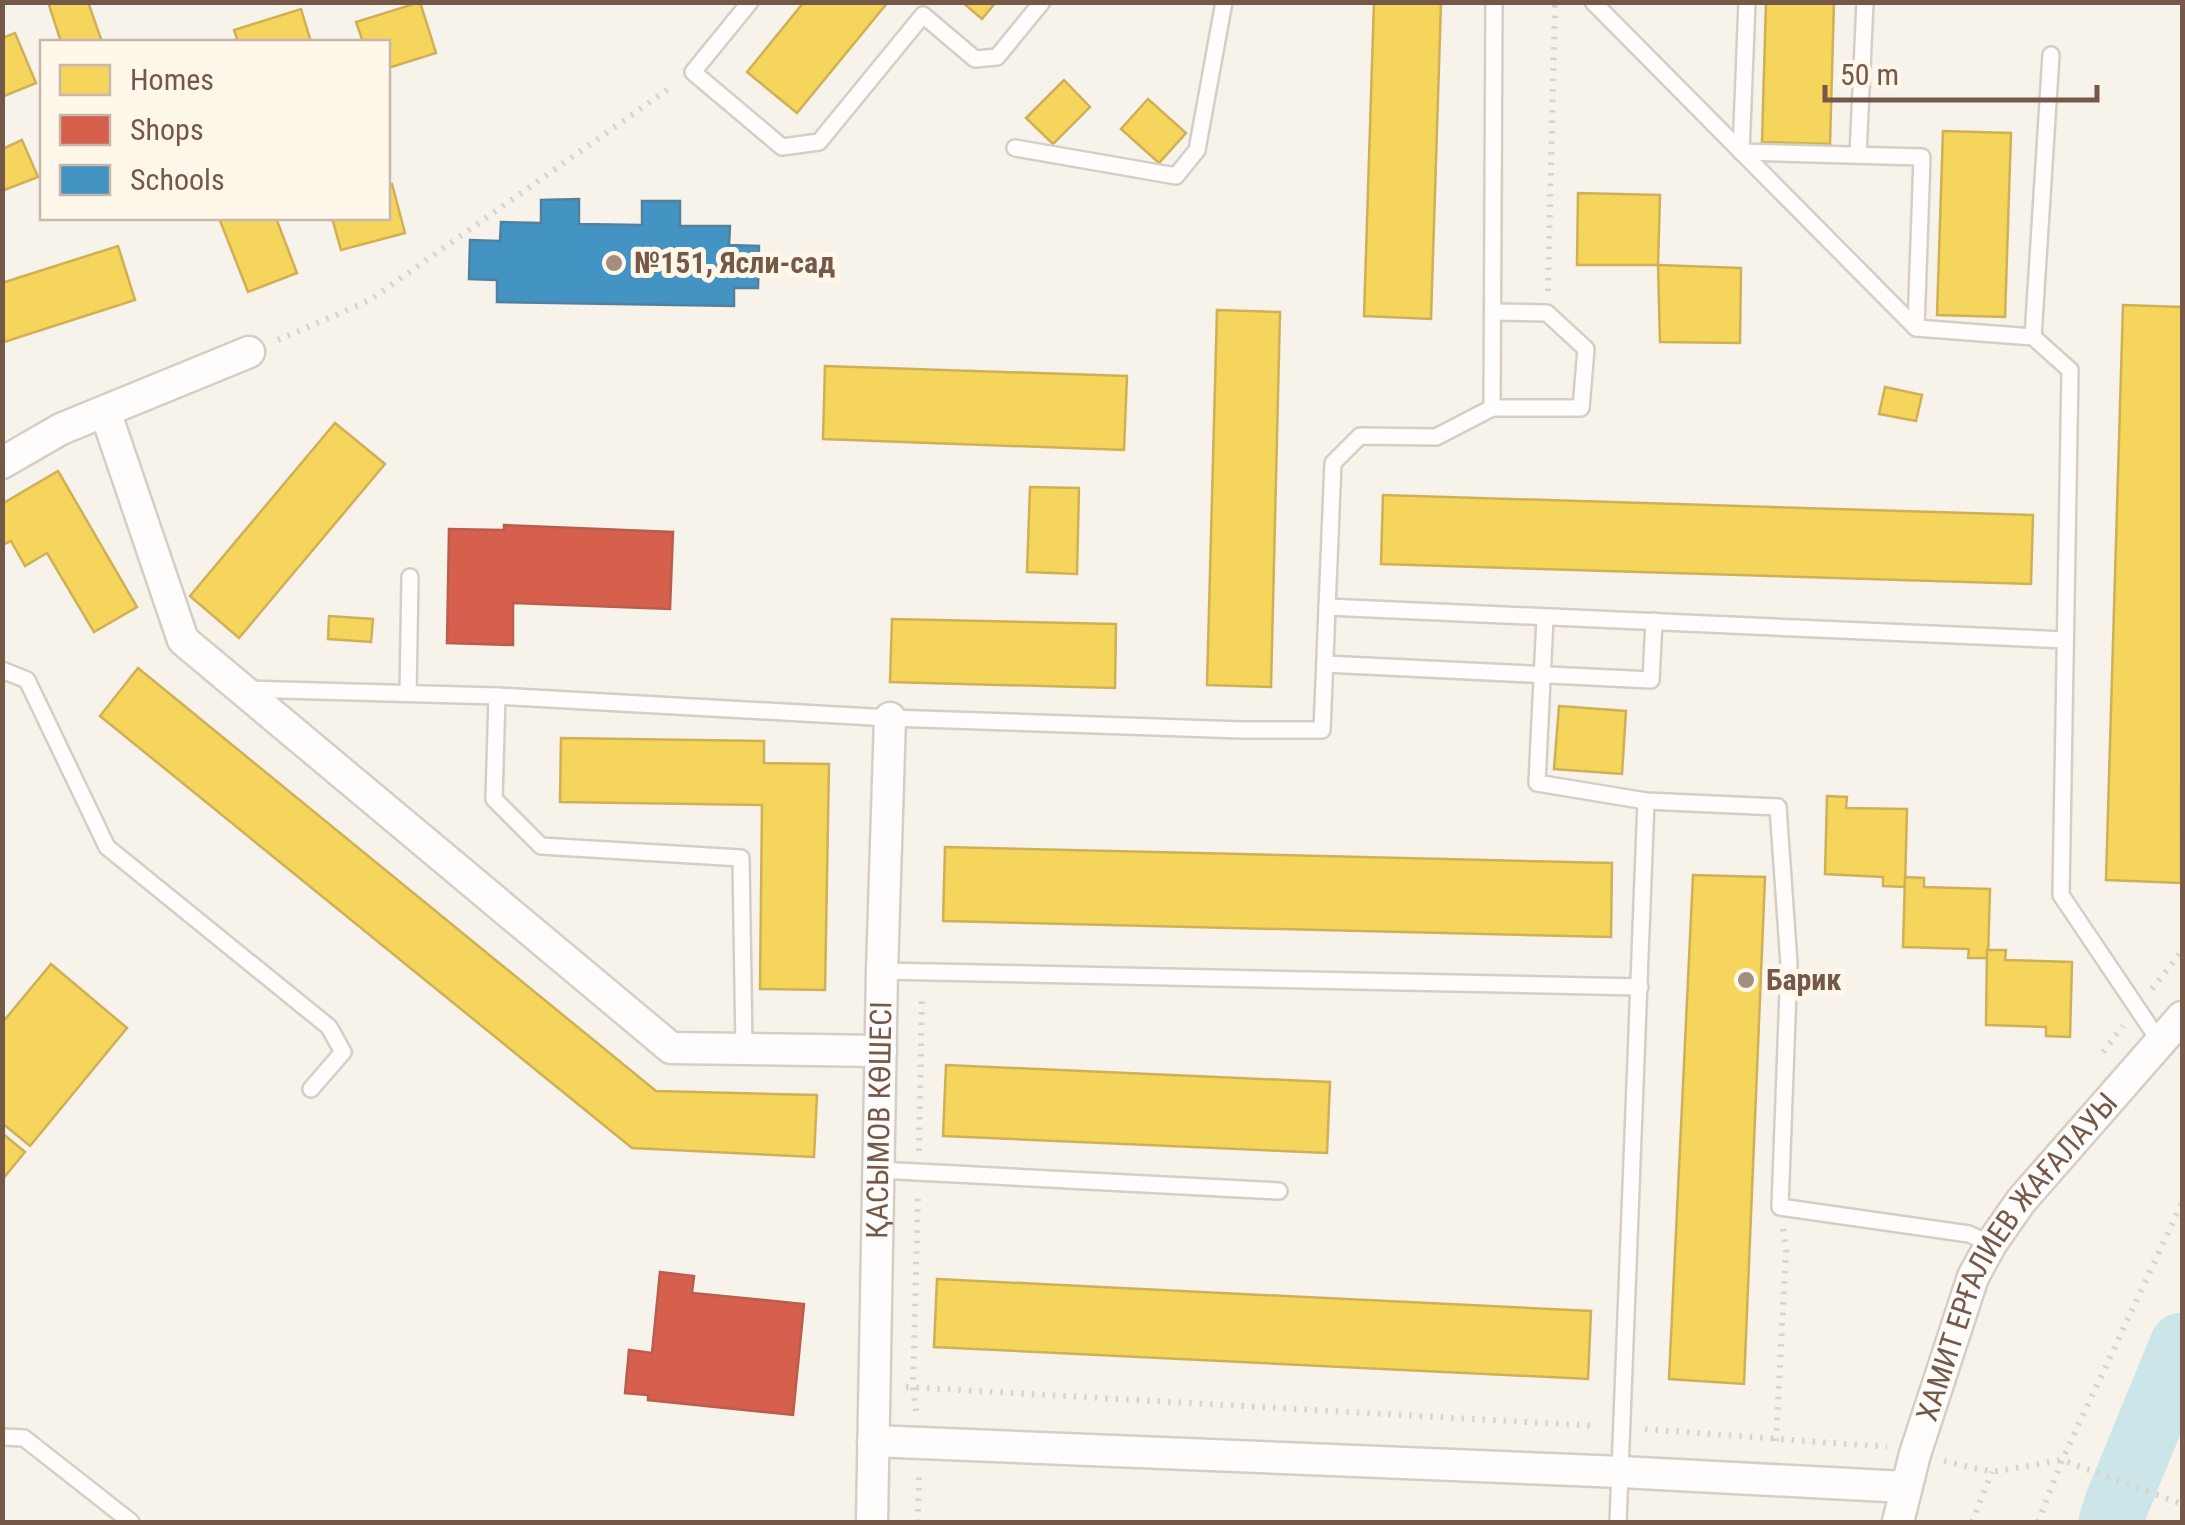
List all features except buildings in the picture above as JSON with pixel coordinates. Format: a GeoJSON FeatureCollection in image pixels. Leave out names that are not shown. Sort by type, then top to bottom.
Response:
{"type":"FeatureCollection","features":[{"type":"Feature","properties":{"kind":"street"},"geometry":{"type":"LineString","coordinates":[[2,462],[61,430],[249,352]]}},
{"type":"Feature","properties":{"kind":"street"},"geometry":{"type":"LineString","coordinates":[[105,411],[184,640],[671,1048],[881,1051]]}},
{"type":"Feature","properties":{"kind":"street","name":"ҚАСЫМОВ КӨШЕСІ"},"geometry":{"type":"LineString","coordinates":[[872,1522],[890,718]]}},
{"type":"Feature","properties":{"kind":"street","name":"ХАМИТ ЕРҒАЛИЕВ ЖАҒАЛАУЫ"},"geometry":{"type":"LineString","coordinates":[[1898,1522],[1915,1454],[1973,1277],[2022,1201],[2182,1016]]}},
{"type":"Feature","properties":{"kind":"street"},"geometry":{"type":"LineString","coordinates":[[873,1441],[1906,1487]]}},
{"type":"Feature","properties":{"kind":"lane"},"geometry":{"type":"LineString","coordinates":[[750,2],[692,72],[782,146],[819,142],[923,16],[975,59],[997,57],[1042,2]]}},
{"type":"Feature","properties":{"kind":"lane"},"geometry":{"type":"LineString","coordinates":[[1015,148],[1176,176],[1197,150],[1224,2]]}},
{"type":"Feature","properties":{"kind":"lane"},"geometry":{"type":"LineString","coordinates":[[1492,408],[1494,2]]}},
{"type":"Feature","properties":{"kind":"lane"},"geometry":{"type":"LineString","coordinates":[[1592,2],[1916,328],[2033,337],[2070,370],[2061,896],[2160,1042]]}},
{"type":"Feature","properties":{"kind":"lane"},"geometry":{"type":"LineString","coordinates":[[1741,152],[1747,2]]}},
{"type":"Feature","properties":{"kind":"lane"},"geometry":{"type":"LineString","coordinates":[[1858,155],[1865,2]]}},
{"type":"Feature","properties":{"kind":"lane"},"geometry":{"type":"LineString","coordinates":[[2033,337],[2050,55]]}},
{"type":"Feature","properties":{"kind":"lane"},"geometry":{"type":"LineString","coordinates":[[1741,152],[1922,157],[1916,328]]}},
{"type":"Feature","properties":{"kind":"lane"},"geometry":{"type":"LineString","coordinates":[[243,689],[498,696],[890,718],[1322,730],[1332,463],[1360,436],[1436,437],[1492,408],[1581,408],[1586,350],[1547,312],[1493,312]]}},
{"type":"Feature","properties":{"kind":"lane"},"geometry":{"type":"LineString","coordinates":[[408,693],[410,576]]}},
{"type":"Feature","properties":{"kind":"lane"},"geometry":{"type":"LineString","coordinates":[[1327,607],[2065,640]]}},
{"type":"Feature","properties":{"kind":"lane"},"geometry":{"type":"LineString","coordinates":[[1545,618],[1537,783],[1646,800],[1778,807],[1789,964],[1780,1207],[1970,1234],[1992,1244]]}},
{"type":"Feature","properties":{"kind":"lane"},"geometry":{"type":"LineString","coordinates":[[1324,664],[1651,680],[1654,622]]}},
{"type":"Feature","properties":{"kind":"lane"},"geometry":{"type":"LineString","coordinates":[[2,670],[26,680],[107,847],[329,1027],[343,1052],[311,1090]]}},
{"type":"Feature","properties":{"kind":"lane"},"geometry":{"type":"LineString","coordinates":[[498,696],[494,799],[541,846],[742,858],[744,1049]]}},
{"type":"Feature","properties":{"kind":"lane"},"geometry":{"type":"LineString","coordinates":[[1618,1522],[1646,800]]}},
{"type":"Feature","properties":{"kind":"lane"},"geometry":{"type":"LineString","coordinates":[[882,971],[1640,987]]}},
{"type":"Feature","properties":{"kind":"lane"},"geometry":{"type":"LineString","coordinates":[[878,1170],[1279,1192]]}},
{"type":"Feature","properties":{"kind":"lane"},"geometry":{"type":"LineString","coordinates":[[2,1437],[24,1438],[130,1522]]}},
{"type":"Feature","properties":{"kind":"path"},"geometry":{"type":"LineString","coordinates":[[1547,312],[1556,2]]}},
{"type":"Feature","properties":{"kind":"path"},"geometry":{"type":"LineString","coordinates":[[249,352],[370,300],[692,72]]}},
{"type":"Feature","properties":{"kind":"path"},"geometry":{"type":"LineString","coordinates":[[918,1522],[920,1444],[913,1388],[923,973]]}},
{"type":"Feature","properties":{"kind":"path"},"geometry":{"type":"LineString","coordinates":[[2038,1522],[2062,1460],[2182,1203]]}},
{"type":"Feature","properties":{"kind":"path"},"geometry":{"type":"LineString","coordinates":[[1776,1440],[1786,1251],[1780,1207]]}},
{"type":"Feature","properties":{"kind":"path"},"geometry":{"type":"LineString","coordinates":[[1915,1454],[1992,1472],[2062,1460],[2182,1504]]}},
{"type":"Feature","properties":{"kind":"path"},"geometry":{"type":"LineString","coordinates":[[1972,1522],[1992,1472]]}},
{"type":"Feature","properties":{"kind":"waterway"},"geometry":{"type":"LineString","coordinates":[[2111,1522],[2182,1345]]}},
{"type":"Feature","properties":{"kind":"place","name":"№151, Ясли-сад"},"geometry":{"type":"Point","coordinates":[614,263]}},
{"type":"Feature","properties":{"kind":"place","name":"Барик"},"geometry":{"type":"Point","coordinates":[1746,980]}}]}
